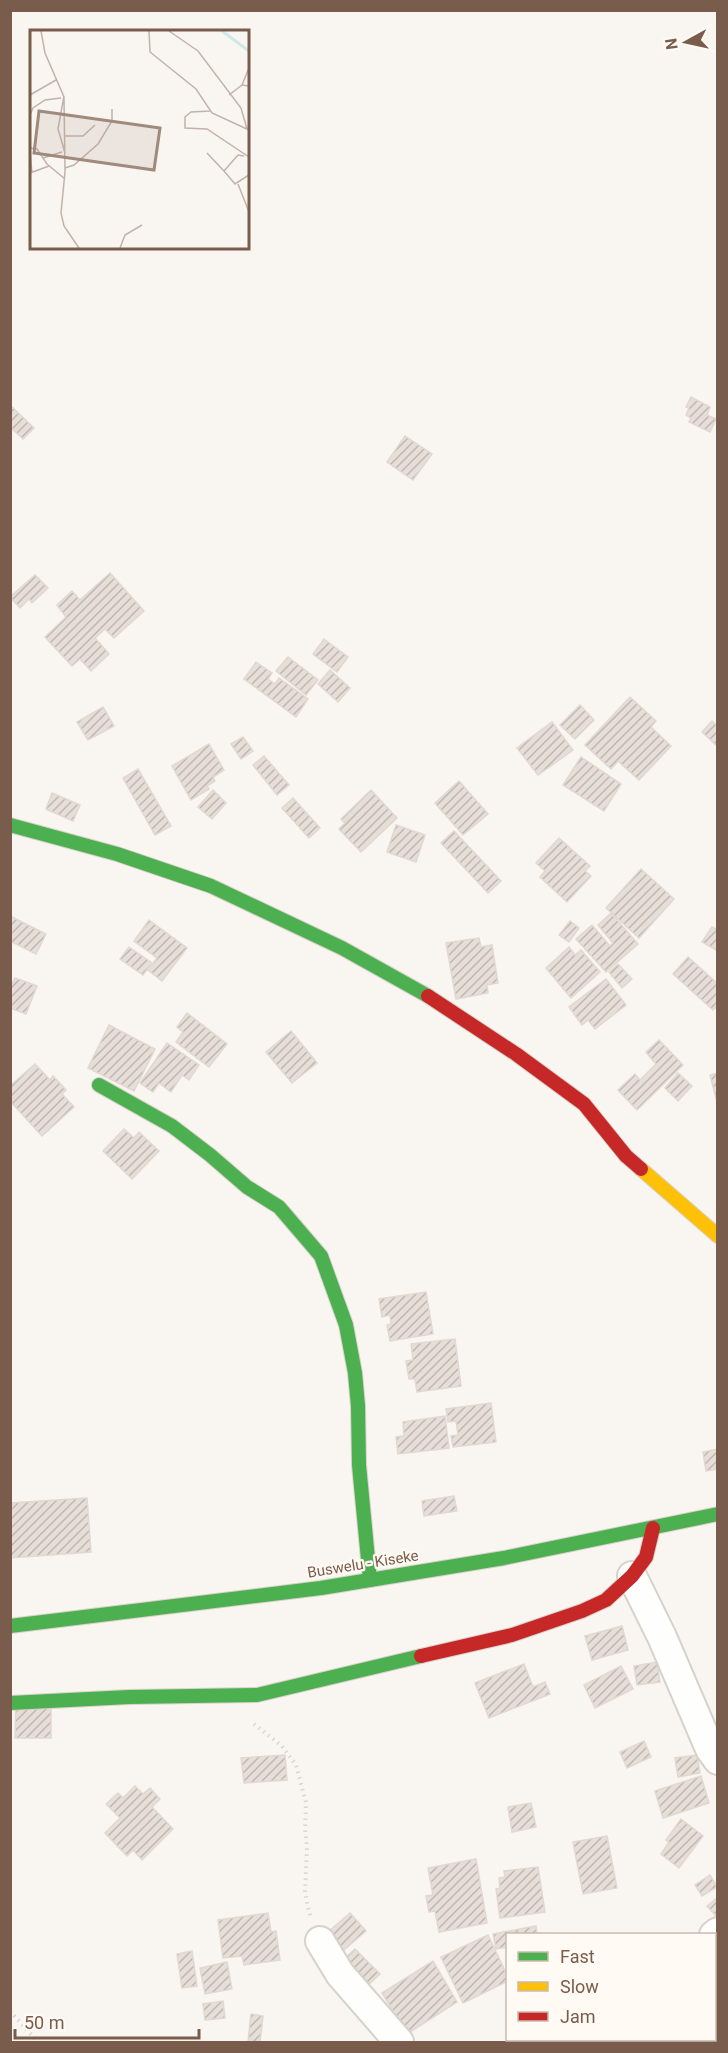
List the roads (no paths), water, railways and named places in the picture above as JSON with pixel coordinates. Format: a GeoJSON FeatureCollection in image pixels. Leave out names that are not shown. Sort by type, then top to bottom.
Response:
{"type":"FeatureCollection","features":[{"type":"Feature","properties":{"kind":"street"},"geometry":{"type":"LineString","coordinates":[[10,825],[117,854],[212,886],[342,948],[418,990],[516,1054],[584,1104],[626,1156],[717,1236]]}},
{"type":"Feature","properties":{"kind":"street"},"geometry":{"type":"LineString","coordinates":[[99,1085],[172,1126],[247,1187],[279,1207],[321,1257],[346,1325],[355,1373],[359,1465],[370,1580]]}},
{"type":"Feature","properties":{"kind":"street","name":"Buswelu - Kiseke"},"geometry":{"type":"LineString","coordinates":[[10,1626],[310,1590],[504,1558],[717,1514]]}},
{"type":"Feature","properties":{"kind":"street"},"geometry":{"type":"LineString","coordinates":[[10,1703],[129,1696],[257,1695],[512,1635],[582,1611],[606,1600],[632,1576],[646,1557],[652,1528]]}},
{"type":"Feature","properties":{"kind":"street"},"geometry":{"type":"LineString","coordinates":[[632,1576],[717,1760]]}},
{"type":"Feature","properties":{"kind":"street"},"geometry":{"type":"LineString","coordinates":[[320,1941],[340,1974],[399,2043]]}}]}
